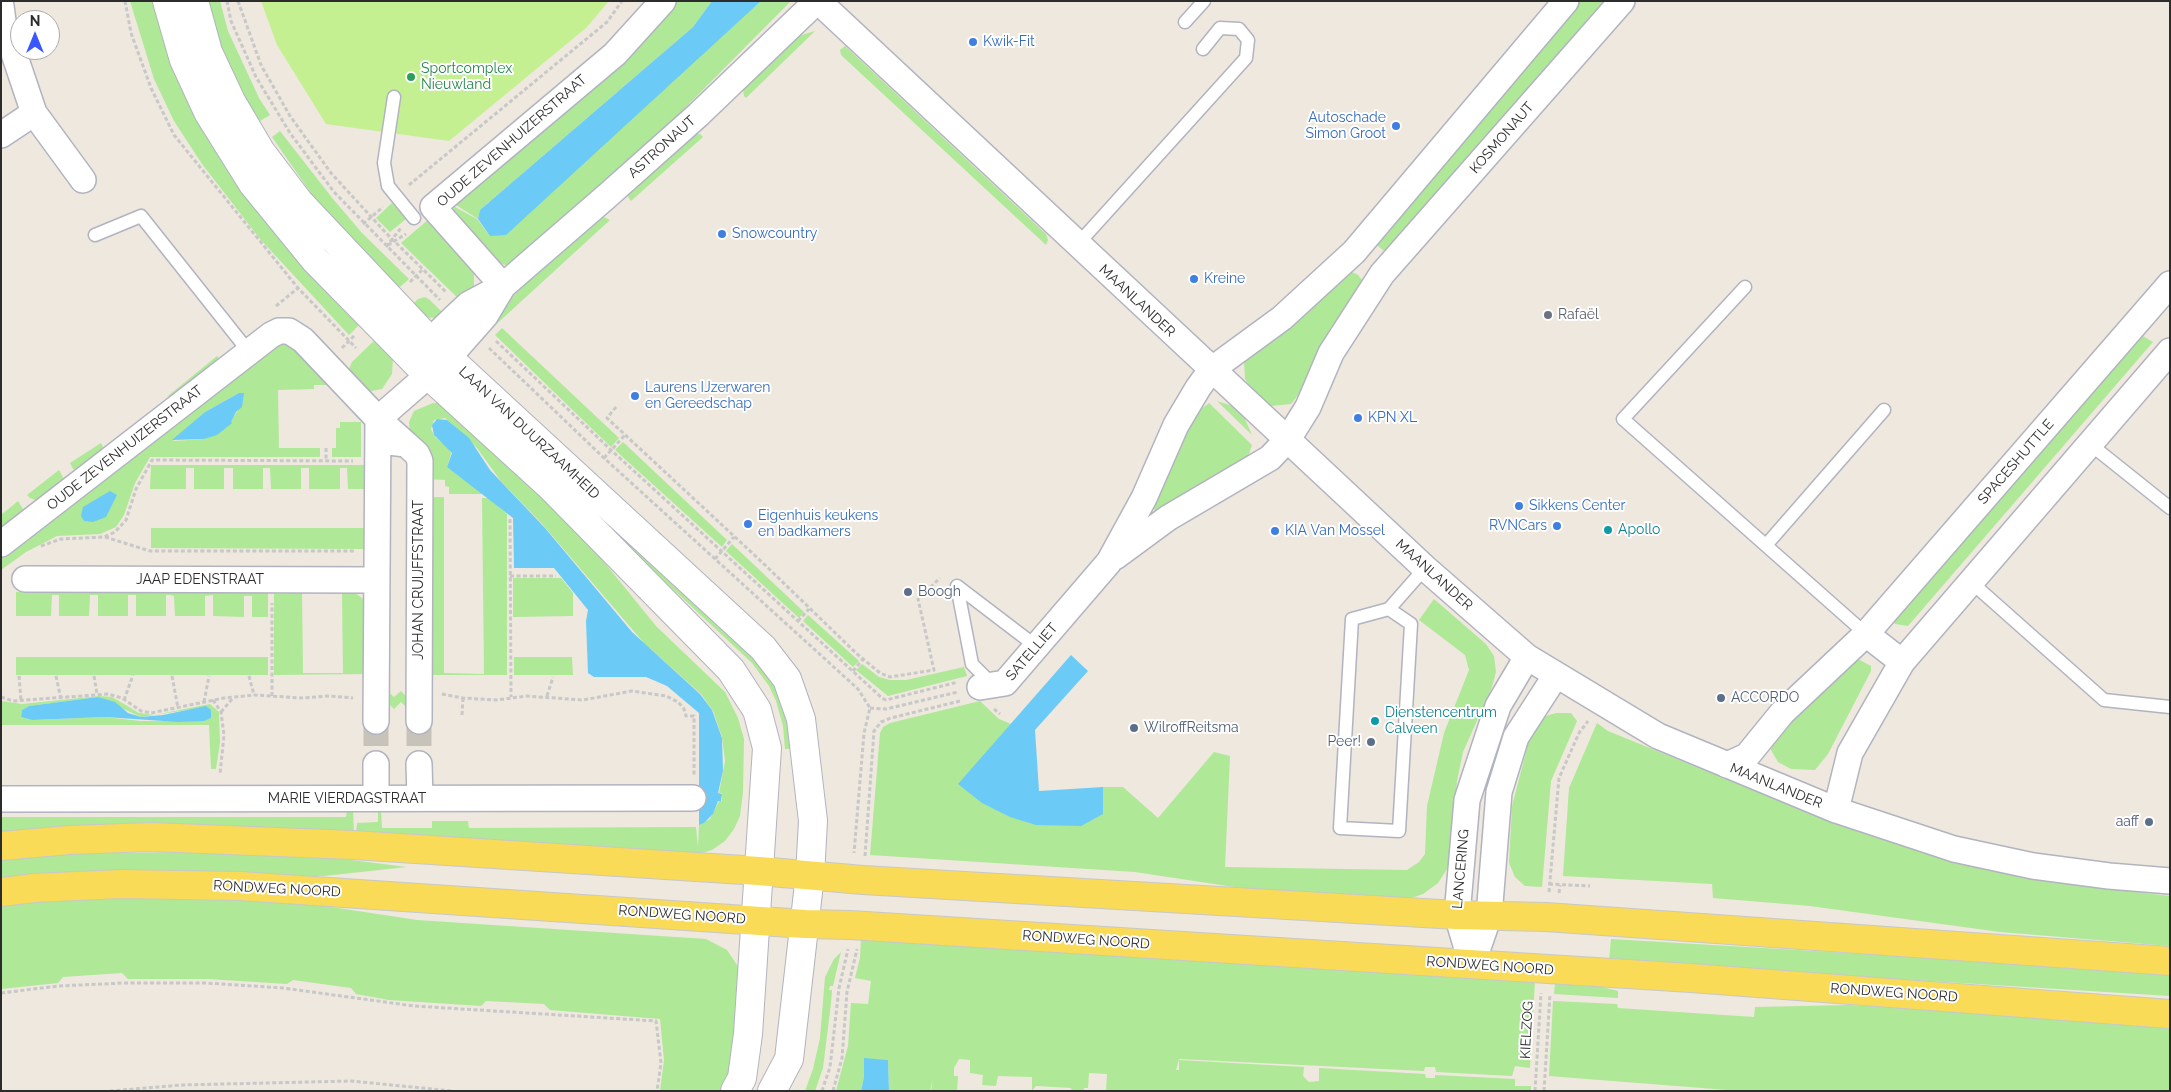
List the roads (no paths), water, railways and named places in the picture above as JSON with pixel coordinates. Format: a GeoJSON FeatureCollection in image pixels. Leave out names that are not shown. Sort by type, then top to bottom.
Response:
{"type":"FeatureCollection","features":[{"type":"Feature","properties":{"kind":"main road"},"geometry":{"type":"LineString","coordinates":[[1,846],[69,840],[152,837],[276,841],[759,871],[863,880],[1457,915],[1546,917],[2170,961]]}},
{"type":"Feature","properties":{"kind":"main road","name":"RONDWEG NOORD"},"geometry":{"type":"LineString","coordinates":[[1,892],[34,888],[121,884],[240,886],[805,924],[1472,964],[2170,1014]]}},
{"type":"Feature","properties":{"kind":"street","name":"LAAN VAN DUURZAAMHEID"},"geometry":{"type":"LineString","coordinates":[[167,1],[184,60],[208,112],[253,184],[315,260],[372,318],[435,358],[763,648],[778,666],[791,688],[801,719],[813,821],[810,875],[789,1059],[772,1091]]}},
{"type":"Feature","properties":{"kind":"street","name":"LAAN VAN DUURZAAMHEID"},"geometry":{"type":"LineString","coordinates":[[194,1],[208,52],[231,100],[261,152],[299,202],[551,487],[731,670],[757,710],[767,748],[748,1034],[742,1078],[735,1091]]}},
{"type":"Feature","properties":{"kind":"street","name":"OUDE ZEVENHUIZERSTRAAT"},"geometry":{"type":"LineString","coordinates":[[503,286],[433,207],[615,54],[663,1]]}},
{"type":"Feature","properties":{"kind":"street","name":"ASTRONAUT"},"geometry":{"type":"LineString","coordinates":[[435,358],[466,316],[503,286],[698,115],[817,1]]}},
{"type":"Feature","properties":{"kind":"street","name":"MAANLANDER"},"geometry":{"type":"LineString","coordinates":[[817,1],[1424,568],[1527,657],[1658,736],[1836,810],[1954,849],[2033,866],[2109,876],[2170,881]]}},
{"type":"Feature","properties":{"kind":"street"},"geometry":{"type":"LineString","coordinates":[[1211,370],[1282,318],[1354,252],[1566,1]]}},
{"type":"Feature","properties":{"kind":"street","name":"KOSMONAUT"},"geometry":{"type":"LineString","coordinates":[[1288,439],[1308,407],[1331,353],[1382,274],[1622,1]]}},
{"type":"Feature","properties":{"kind":"street"},"geometry":{"type":"LineString","coordinates":[[1,6],[3,22],[34,113],[83,180]]}},
{"type":"Feature","properties":{"kind":"street"},"geometry":{"type":"LineString","coordinates":[[1,135],[34,113]]}},
{"type":"Feature","properties":{"kind":"street"},"geometry":{"type":"LineString","coordinates":[[1354,252],[1382,274]]}},
{"type":"Feature","properties":{"kind":"street","name":"SPACESHUTTLE"},"geometry":{"type":"LineString","coordinates":[[1727,766],[1748,756],[1782,713],[1866,634],[2168,289]]}},
{"type":"Feature","properties":{"kind":"street","name":"OUDE ZEVENHUIZERSTRAAT"},"geometry":{"type":"LineString","coordinates":[[1,544],[271,334],[279,331],[289,330],[303,340],[378,419]]}},
{"type":"Feature","properties":{"kind":"street"},"geometry":{"type":"LineString","coordinates":[[1836,810],[1850,753],[1902,662],[2170,351]]}},
{"type":"Feature","properties":{"kind":"street"},"geometry":{"type":"LineString","coordinates":[[376,711],[378,419],[435,358]]}},
{"type":"Feature","properties":{"kind":"street","name":"SATELLIET"},"geometry":{"type":"LineString","coordinates":[[981,694],[1005,683],[1109,562],[1144,498],[1176,425],[1211,370]]}},
{"type":"Feature","properties":{"kind":"street","name":"JOHAN CRUIJFFSTRAAT"},"geometry":{"type":"LineString","coordinates":[[378,419],[417,454],[420,464],[419,721]]}},
{"type":"Feature","properties":{"kind":"street","name":"SATELLIET"},"geometry":{"type":"LineString","coordinates":[[1109,562],[1168,518],[1270,458],[1288,439]]}},
{"type":"Feature","properties":{"kind":"street"},"geometry":{"type":"LineString","coordinates":[[377,456],[390,442],[406,444]]}},
{"type":"Feature","properties":{"kind":"street","name":"JAAP EDENSTRAAT"},"geometry":{"type":"LineString","coordinates":[[25,579],[376,580]]}},
{"type":"Feature","properties":{"kind":"street"},"geometry":{"type":"LineString","coordinates":[[1866,634],[1902,662]]}},
{"type":"Feature","properties":{"kind":"street","name":"LANCERING"},"geometry":{"type":"LineString","coordinates":[[1472,964],[1457,915],[1467,800],[1498,706],[1527,657]]}},
{"type":"Feature","properties":{"kind":"street"},"geometry":{"type":"LineString","coordinates":[[1472,964],[1489,916],[1498,792],[1516,736],[1556,675]]}},
{"type":"Feature","properties":{"kind":"street"},"geometry":{"type":"LineString","coordinates":[[376,764],[376,798]]}},
{"type":"Feature","properties":{"kind":"street"},"geometry":{"type":"LineString","coordinates":[[419,764],[420,798]]}},
{"type":"Feature","properties":{"kind":"street","name":"MARIE VIERDAGSTRAAT"},"geometry":{"type":"LineString","coordinates":[[1,799],[694,798]]}},
{"type":"Feature","properties":{"kind":"lane"},"geometry":{"type":"LineString","coordinates":[[1185,22],[1204,1]]}},
{"type":"Feature","properties":{"kind":"lane"},"geometry":{"type":"LineString","coordinates":[[1077,245],[1246,58],[1248,40],[1239,30],[1220,28],[1203,48]]}},
{"type":"Feature","properties":{"kind":"lane"},"geometry":{"type":"LineString","coordinates":[[394,97],[384,163],[388,186],[395,197],[414,218]]}},
{"type":"Feature","properties":{"kind":"lane"},"geometry":{"type":"LineString","coordinates":[[95,235],[141,216],[249,352]]}},
{"type":"Feature","properties":{"kind":"lane"},"geometry":{"type":"LineString","coordinates":[[1745,287],[1623,419],[1866,634]]}},
{"type":"Feature","properties":{"kind":"lane"},"geometry":{"type":"LineString","coordinates":[[1766,544],[1884,410]]}},
{"type":"Feature","properties":{"kind":"lane"},"geometry":{"type":"LineString","coordinates":[[2090,444],[2170,508]]}},
{"type":"Feature","properties":{"kind":"lane"},"geometry":{"type":"LineString","coordinates":[[1389,609],[1411,624],[1399,831],[1340,828],[1352,618],[1389,609],[1424,568]]}},
{"type":"Feature","properties":{"kind":"lane"},"geometry":{"type":"LineString","coordinates":[[1971,582],[2104,700],[2170,707]]}},
{"type":"Feature","properties":{"kind":"lane"},"geometry":{"type":"LineString","coordinates":[[981,694],[972,664],[957,586],[1037,647]]}},
{"type":"Feature","properties":{"kind":"water"},"geometry":{"type":"Polygon","coordinates":[[[712,1],[761,1],[506,235],[490,236],[478,219],[480,210],[693,27],[712,1]]]}},
{"type":"Feature","properties":{"kind":"water"},"geometry":{"type":"Polygon","coordinates":[[[239,393],[244,393],[242,407],[236,412],[232,423],[217,435],[204,439],[172,440],[205,412],[239,393]]]}},
{"type":"Feature","properties":{"kind":"water"},"geometry":{"type":"Polygon","coordinates":[[[437,419],[447,420],[469,438],[490,470],[545,528],[632,632],[700,694],[712,710],[722,738],[723,771],[718,793],[722,794],[721,801],[718,801],[713,814],[704,823],[699,825],[699,713],[667,686],[646,677],[594,677],[588,673],[586,621],[588,610],[554,568],[514,568],[513,518],[447,467],[452,453],[434,435],[432,425],[437,419]]]}},
{"type":"Feature","properties":{"kind":"water"},"geometry":{"type":"Polygon","coordinates":[[[110,491],[117,495],[106,517],[93,522],[84,521],[81,516],[83,507],[110,491]]]}},
{"type":"Feature","properties":{"kind":"water"},"geometry":{"type":"Polygon","coordinates":[[[1071,655],[1088,671],[1035,730],[1039,791],[1103,787],[1103,814],[1081,826],[1036,825],[1010,817],[982,803],[958,784],[1071,655]]]}},
{"type":"Feature","properties":{"kind":"water"},"geometry":{"type":"Polygon","coordinates":[[[98,697],[115,702],[128,713],[141,717],[163,715],[206,706],[211,710],[211,718],[204,721],[178,722],[105,717],[32,720],[21,717],[22,710],[29,706],[98,697]]]}},
{"type":"Feature","properties":{"kind":"water"},"geometry":{"type":"Polygon","coordinates":[[[864,1058],[888,1060],[889,1091],[861,1091],[864,1077],[864,1058]]]}},
{"type":"Feature","properties":{"kind":"tunnel"},"geometry":{"type":"LineString","coordinates":[[376,721],[376,764]]}},
{"type":"Feature","properties":{"kind":"tunnel"},"geometry":{"type":"LineString","coordinates":[[419,721],[419,764]]}},
{"type":"Feature","properties":{"kind":"place","name":"Kwik-Fit"},"geometry":{"type":"Point","coordinates":[973,42]}},
{"type":"Feature","properties":{"kind":"place","name":"Sportcomplex Nieuwland"},"geometry":{"type":"Point","coordinates":[411,77]}},
{"type":"Feature","properties":{"kind":"place","name":"Autoschade Simon Groot"},"geometry":{"type":"Point","coordinates":[1396,126]}},
{"type":"Feature","properties":{"kind":"place","name":"Snowcountry"},"geometry":{"type":"Point","coordinates":[722,234]}},
{"type":"Feature","properties":{"kind":"place","name":"Kreine"},"geometry":{"type":"Point","coordinates":[1194,279]}},
{"type":"Feature","properties":{"kind":"place","name":"Rafaël"},"geometry":{"type":"Point","coordinates":[1548,315]}},
{"type":"Feature","properties":{"kind":"place","name":"Laurens IJzerwaren en Gereedschap"},"geometry":{"type":"Point","coordinates":[635,396]}},
{"type":"Feature","properties":{"kind":"place","name":"KPN XL"},"geometry":{"type":"Point","coordinates":[1358,418]}},
{"type":"Feature","properties":{"kind":"place","name":"Sikkens Center"},"geometry":{"type":"Point","coordinates":[1519,506]}},
{"type":"Feature","properties":{"kind":"place","name":"Eigenhuis keukens en badkamers"},"geometry":{"type":"Point","coordinates":[748,524]}},
{"type":"Feature","properties":{"kind":"place","name":"RVNCars"},"geometry":{"type":"Point","coordinates":[1557,526]}},
{"type":"Feature","properties":{"kind":"place","name":"Apollo"},"geometry":{"type":"Point","coordinates":[1608,530]}},
{"type":"Feature","properties":{"kind":"place","name":"KIA Van Mossel"},"geometry":{"type":"Point","coordinates":[1275,531]}},
{"type":"Feature","properties":{"kind":"place","name":"Boogh"},"geometry":{"type":"Point","coordinates":[908,592]}},
{"type":"Feature","properties":{"kind":"place","name":"ACCORDO"},"geometry":{"type":"Point","coordinates":[1721,698]}},
{"type":"Feature","properties":{"kind":"place","name":"Dienstencentrum Calveen"},"geometry":{"type":"Point","coordinates":[1375,721]}},
{"type":"Feature","properties":{"kind":"place","name":"WilroffReitsma"},"geometry":{"type":"Point","coordinates":[1134,728]}},
{"type":"Feature","properties":{"kind":"place","name":"Peer!"},"geometry":{"type":"Point","coordinates":[1371,742]}},
{"type":"Feature","properties":{"kind":"place","name":"aaff"},"geometry":{"type":"Point","coordinates":[2149,822]}}]}
